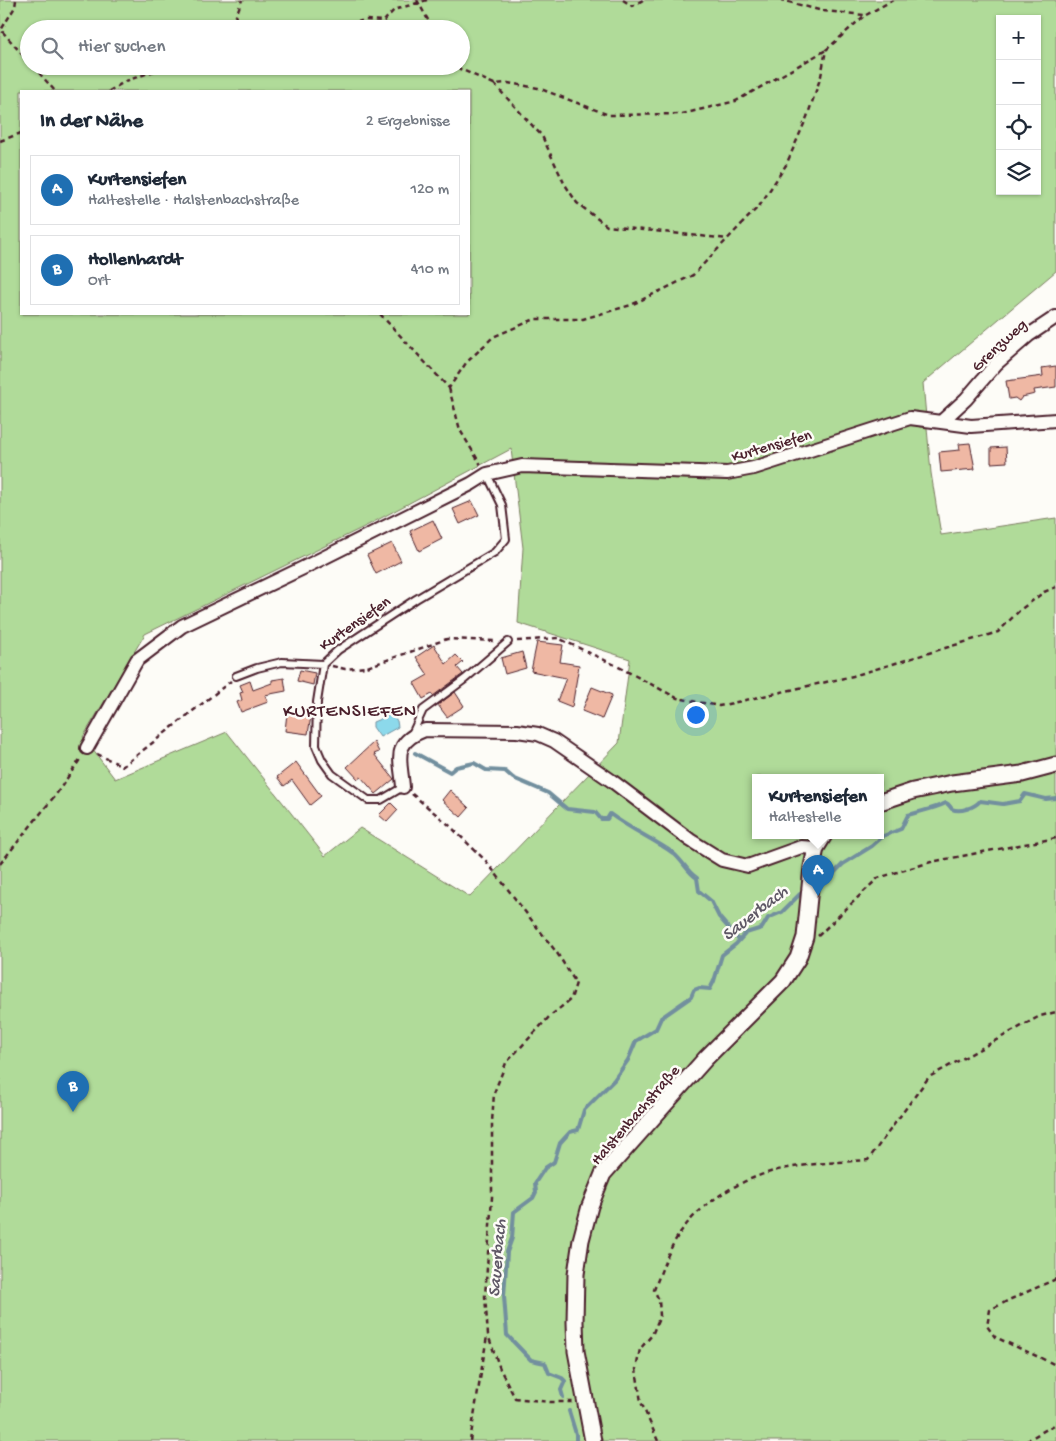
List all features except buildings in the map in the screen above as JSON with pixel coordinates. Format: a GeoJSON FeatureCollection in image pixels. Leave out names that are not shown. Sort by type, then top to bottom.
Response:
{"type":"FeatureCollection","features":[{"type":"Feature","properties":{"kind":"street","name":"Grenzweg"},"geometry":{"type":"LineString","coordinates":[[941,422],[966,399],[996,364],[1029,335],[1056,317]]}},
{"type":"Feature","properties":{"kind":"street","name":"Kurtensiefen"},"geometry":{"type":"LineString","coordinates":[[87,748],[136,660],[182,626],[303,568],[471,484],[487,474],[522,466],[726,473],[754,468],[910,418],[971,426],[1056,420]]}},
{"type":"Feature","properties":{"kind":"street"},"geometry":{"type":"LineString","coordinates":[[403,787],[399,764],[401,750],[411,735],[425,730],[517,731],[538,734],[554,741],[612,781],[690,840],[722,860],[748,866],[801,847],[816,848],[822,839]]}},
{"type":"Feature","properties":{"kind":"street"},"geometry":{"type":"LineString","coordinates":[[884,801],[913,791],[952,783],[1022,774],[1056,765]]}},
{"type":"Feature","properties":{"kind":"street","name":"Halstenbachstraße"},"geometry":{"type":"LineString","coordinates":[[594,1441],[576,1351],[576,1274],[583,1231],[590,1206],[603,1174],[706,1058],[783,981],[798,958],[805,937],[812,867],[816,848]]}},
{"type":"Feature","properties":{"kind":"lane","name":"Kurtensiefen"},"geometry":{"type":"LineString","coordinates":[[403,787],[381,800],[368,800],[332,774],[322,760],[316,746],[317,702],[323,664],[338,650],[416,599],[495,552],[506,538],[502,505],[487,474]]}},
{"type":"Feature","properties":{"kind":"lane"},"geometry":{"type":"LineString","coordinates":[[411,735],[423,710],[465,679],[508,642]]}},
{"type":"Feature","properties":{"kind":"lane"},"geometry":{"type":"LineString","coordinates":[[236,676],[257,668],[282,662],[323,664]]}},
{"type":"Feature","properties":{"kind":"path"},"geometry":{"type":"LineString","coordinates":[[16,0],[15,7],[1,30],[20,52]]}},
{"type":"Feature","properties":{"kind":"path"},"geometry":{"type":"LineString","coordinates":[[234,20],[242,0]]}},
{"type":"Feature","properties":{"kind":"path"},"geometry":{"type":"LineString","coordinates":[[385,20],[394,10],[427,0]]}},
{"type":"Feature","properties":{"kind":"path"},"geometry":{"type":"LineString","coordinates":[[623,0],[632,6],[643,0]]}},
{"type":"Feature","properties":{"kind":"path"},"geometry":{"type":"LineString","coordinates":[[781,0],[823,11],[866,15]]}},
{"type":"Feature","properties":{"kind":"path"},"geometry":{"type":"LineString","coordinates":[[494,84],[508,83],[538,88],[609,115],[682,114],[736,102],[826,50],[866,15],[893,0]]}},
{"type":"Feature","properties":{"kind":"path"},"geometry":{"type":"LineString","coordinates":[[418,2],[428,20]]}},
{"type":"Feature","properties":{"kind":"path"},"geometry":{"type":"LineString","coordinates":[[449,388],[466,362],[494,336],[535,319],[583,319],[632,305],[693,275],[760,205],[786,165],[821,76],[826,50]]}},
{"type":"Feature","properties":{"kind":"path"},"geometry":{"type":"LineString","coordinates":[[470,73],[494,84],[542,136],[564,183],[577,203],[607,226],[729,239]]}},
{"type":"Feature","properties":{"kind":"path"},"geometry":{"type":"LineString","coordinates":[[41,75],[54,90]]}},
{"type":"Feature","properties":{"kind":"path"},"geometry":{"type":"LineString","coordinates":[[111,90],[126,81],[143,75]]}},
{"type":"Feature","properties":{"kind":"path"},"geometry":{"type":"LineString","coordinates":[[0,141],[20,133]]}},
{"type":"Feature","properties":{"kind":"path"},"geometry":{"type":"LineString","coordinates":[[381,315],[449,388],[460,430],[487,474]]}},
{"type":"Feature","properties":{"kind":"path"},"geometry":{"type":"LineString","coordinates":[[323,664],[345,669],[367,667],[447,638],[508,642],[558,638],[615,665],[677,698],[719,706],[853,676],[998,632],[1020,610],[1044,592],[1056,588]]}},
{"type":"Feature","properties":{"kind":"path"},"geometry":{"type":"LineString","coordinates":[[0,864],[56,794],[87,748],[104,759],[124,766],[236,676]]}},
{"type":"Feature","properties":{"kind":"path"},"geometry":{"type":"LineString","coordinates":[[403,787],[449,825],[486,861],[557,953],[576,983],[571,999],[549,1017],[506,1063],[494,1093],[492,1197],[485,1296],[488,1335],[470,1441]]}},
{"type":"Feature","properties":{"kind":"path"},"geometry":{"type":"LineString","coordinates":[[805,937],[817,936],[878,878],[931,862],[1056,838]]}},
{"type":"Feature","properties":{"kind":"path"},"geometry":{"type":"LineString","coordinates":[[658,1441],[641,1402],[636,1369],[640,1349],[652,1335],[660,1316],[659,1300],[654,1290],[664,1262],[685,1226],[708,1202],[746,1181],[787,1168],[868,1160],[929,1077],[1040,1016],[1056,1012]]}},
{"type":"Feature","properties":{"kind":"path"},"geometry":{"type":"LineString","coordinates":[[1056,1279],[990,1310],[987,1326],[995,1337],[1056,1365]]}},
{"type":"Feature","properties":{"kind":"path"},"geometry":{"type":"LineString","coordinates":[[488,1335],[500,1369],[515,1398],[550,1402],[585,1402]]}},
{"type":"Feature","properties":{"kind":"path"},"geometry":{"type":"LineString","coordinates":[[1026,1441],[1056,1424]]}},
{"type":"Feature","properties":{"kind":"green space"},"geometry":{"type":"Polygon","coordinates":[[[0,0],[1056,0],[1056,271],[923,383],[931,473],[941,535],[1056,518],[1056,1441],[0,1441],[0,0]],[[511,449],[368,525],[145,634],[83,737],[115,779],[227,732],[325,856],[360,828],[470,897],[619,743],[630,659],[518,623],[523,548],[511,449]]]}},
{"type":"Feature","properties":{"kind":"water"},"geometry":{"type":"Polygon","coordinates":[[[392,714],[397,721],[398,727],[380,737],[373,727],[373,722],[392,714]]]}},
{"type":"Feature","properties":{"kind":"waterway"},"geometry":{"type":"LineString","coordinates":[[415,753],[450,772],[456,767],[474,763],[486,770],[505,771],[513,778],[548,793],[567,809],[595,812],[601,819],[607,819],[610,814],[677,856],[697,878],[699,891],[711,901],[719,917],[739,940]]}},
{"type":"Feature","properties":{"kind":"waterway","name":"Sauerbach"},"geometry":{"type":"LineString","coordinates":[[884,836],[901,829],[908,815],[946,803],[952,809],[963,810],[980,801],[1003,804],[1020,801],[1025,794],[1046,799],[1056,798]]}},
{"type":"Feature","properties":{"kind":"waterway","name":"Sauerbach"},"geometry":{"type":"LineString","coordinates":[[819,880],[834,873],[843,864],[880,839]]}},
{"type":"Feature","properties":{"kind":"waterway","name":"Sauerbach"},"geometry":{"type":"LineString","coordinates":[[563,1397],[561,1390],[565,1381],[549,1373],[545,1363],[531,1360],[507,1335],[504,1296],[507,1252],[512,1238],[514,1212],[533,1198],[536,1192],[535,1183],[545,1168],[554,1162],[560,1143],[570,1132],[578,1130],[584,1110],[614,1080],[628,1060],[636,1041],[656,1029],[661,1018],[691,997],[694,990],[699,988],[710,989],[722,955],[746,933],[762,928],[768,918],[782,912],[800,894]]}},
{"type":"Feature","properties":{"kind":"waterway","name":"Sauerbach"},"geometry":{"type":"LineString","coordinates":[[569,1411],[576,1434],[576,1441]]}},
{"type":"Feature","properties":{"kind":"place","name":"Kurtensiefen"},"geometry":{"type":"Point","coordinates":[818,896]}},
{"type":"Feature","properties":{"kind":"place","name":"Hollenhardt"},"geometry":{"type":"Point","coordinates":[73,1112]}},
{"type":"Feature","properties":{"kind":"district","name":"KURTENSIEFEN"},"geometry":{"type":"Point","coordinates":[350,709]}}]}
